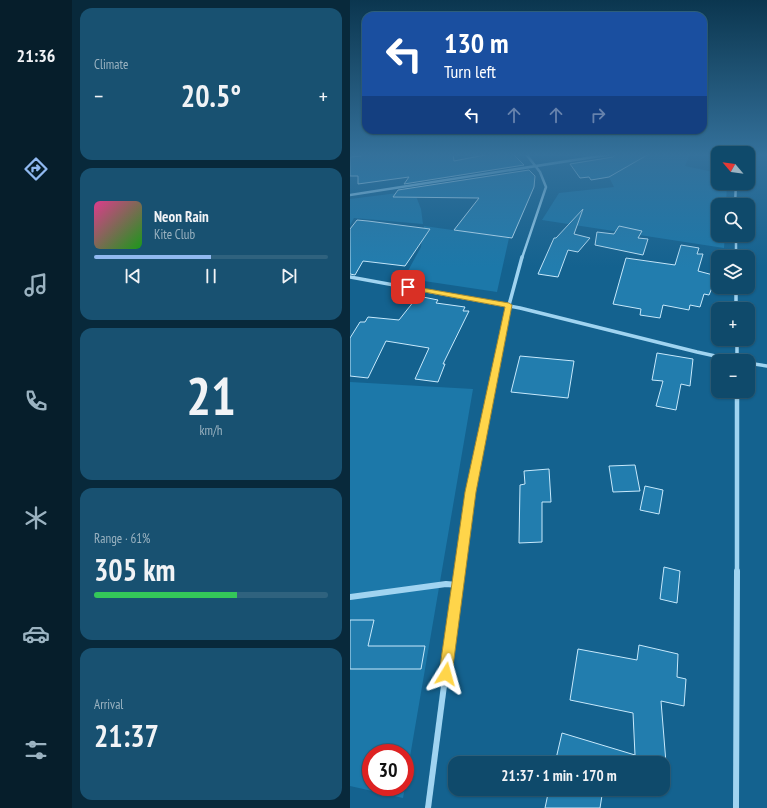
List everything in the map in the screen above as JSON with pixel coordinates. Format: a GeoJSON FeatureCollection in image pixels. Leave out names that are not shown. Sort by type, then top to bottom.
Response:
{"type":"FeatureCollection","features":[{"type":"Feature","properties":{"kind":"street"},"geometry":{"type":"LineString","coordinates":[[350,195],[372,192]]}},
{"type":"Feature","properties":{"kind":"street"},"geometry":{"type":"LineString","coordinates":[[428,808],[470,492],[509,305],[526,244],[544,192]]}},
{"type":"Feature","properties":{"kind":"street"},"geometry":{"type":"LineString","coordinates":[[350,277],[509,305],[711,356]]}},
{"type":"Feature","properties":{"kind":"street"},"geometry":{"type":"LineString","coordinates":[[755,364],[767,366]]}},
{"type":"Feature","properties":{"kind":"street"},"geometry":{"type":"LineString","coordinates":[[736,808],[737,398]]}},
{"type":"Feature","properties":{"kind":"street"},"geometry":{"type":"LineString","coordinates":[[350,597],[446,584],[458,585]]}},
{"type":"Feature","properties":{"kind":"shaded area"},"geometry":{"type":"Polygon","coordinates":[[[414,192],[421,209],[423,224],[354,218],[350,225],[350,199],[414,192]]]}},
{"type":"Feature","properties":{"kind":"shaded area"},"geometry":{"type":"Polygon","coordinates":[[[571,192],[727,192],[726,198],[711,198],[711,242],[724,242],[724,248],[542,220],[559,193],[571,192]]]}},
{"type":"Feature","properties":{"kind":"shaded area"},"geometry":{"type":"Polygon","coordinates":[[[424,226],[509,238],[497,292],[404,278],[421,247],[424,226]]]}},
{"type":"Feature","properties":{"kind":"shaded area"},"geometry":{"type":"Polygon","coordinates":[[[350,382],[473,389],[412,744],[362,744],[362,789],[350,786],[350,382]]]}},
{"type":"Feature","properties":{"kind":"building"},"geometry":{"type":"Polygon","coordinates":[[[397,192],[532,192],[512,238],[454,230],[479,198],[393,197],[397,192]]]}},
{"type":"Feature","properties":{"kind":"building"},"geometry":{"type":"Polygon","coordinates":[[[583,209],[574,234],[590,238],[578,252],[568,250],[558,277],[538,274],[554,238],[556,238],[583,209]]]}},
{"type":"Feature","properties":{"kind":"building"},"geometry":{"type":"Polygon","coordinates":[[[357,220],[430,229],[405,266],[363,261],[355,275],[350,274],[350,229],[357,220]]]}},
{"type":"Feature","properties":{"kind":"building"},"geometry":{"type":"Polygon","coordinates":[[[619,226],[642,231],[638,238],[648,239],[643,255],[595,245],[597,232],[614,234],[619,226]]]}},
{"type":"Feature","properties":{"kind":"building"},"geometry":{"type":"Polygon","coordinates":[[[681,245],[699,248],[697,254],[703,254],[698,271],[711,274],[711,290],[709,295],[704,294],[700,307],[690,305],[689,310],[663,305],[660,318],[640,315],[641,309],[613,304],[626,258],[675,265],[681,245]]]}},
{"type":"Feature","properties":{"kind":"building"},"geometry":{"type":"Polygon","coordinates":[[[418,296],[438,300],[436,303],[465,307],[463,311],[469,311],[443,364],[445,364],[438,382],[415,379],[429,348],[386,341],[368,378],[350,376],[350,338],[360,322],[365,322],[368,317],[399,320],[418,296]]]}},
{"type":"Feature","properties":{"kind":"building"},"geometry":{"type":"Polygon","coordinates":[[[657,353],[693,359],[690,386],[681,384],[676,410],[656,406],[663,381],[652,380],[657,353]]]}},
{"type":"Feature","properties":{"kind":"building"},"geometry":{"type":"Polygon","coordinates":[[[520,356],[574,361],[568,398],[511,392],[520,356]]]}},
{"type":"Feature","properties":{"kind":"building"},"geometry":{"type":"Polygon","coordinates":[[[635,465],[640,491],[613,492],[609,466],[635,465]]]}},
{"type":"Feature","properties":{"kind":"building"},"geometry":{"type":"Polygon","coordinates":[[[549,469],[551,502],[542,502],[542,542],[519,543],[520,485],[525,484],[524,471],[549,469]]]}},
{"type":"Feature","properties":{"kind":"building"},"geometry":{"type":"Polygon","coordinates":[[[645,486],[663,490],[659,514],[640,510],[645,486]]]}},
{"type":"Feature","properties":{"kind":"building"},"geometry":{"type":"Polygon","coordinates":[[[664,567],[680,571],[677,603],[660,599],[664,567]]]}},
{"type":"Feature","properties":{"kind":"building"},"geometry":{"type":"Polygon","coordinates":[[[350,620],[374,620],[368,646],[425,646],[421,669],[350,669],[350,620]]]}},
{"type":"Feature","properties":{"kind":"building"},"geometry":{"type":"Polygon","coordinates":[[[639,645],[678,654],[677,677],[686,679],[684,706],[661,701],[665,756],[557,756],[562,733],[635,755],[633,713],[570,700],[578,649],[637,660],[639,645]]]}},
{"type":"Feature","properties":{"kind":"building"},"geometry":{"type":"Polygon","coordinates":[[[548,796],[602,796],[600,808],[545,808],[548,796]]]}},
{"type":"Feature","properties":{"kind":"route"},"geometry":{"type":"LineString","coordinates":[[408,287],[509,305],[470,492],[446,674]]}}]}
